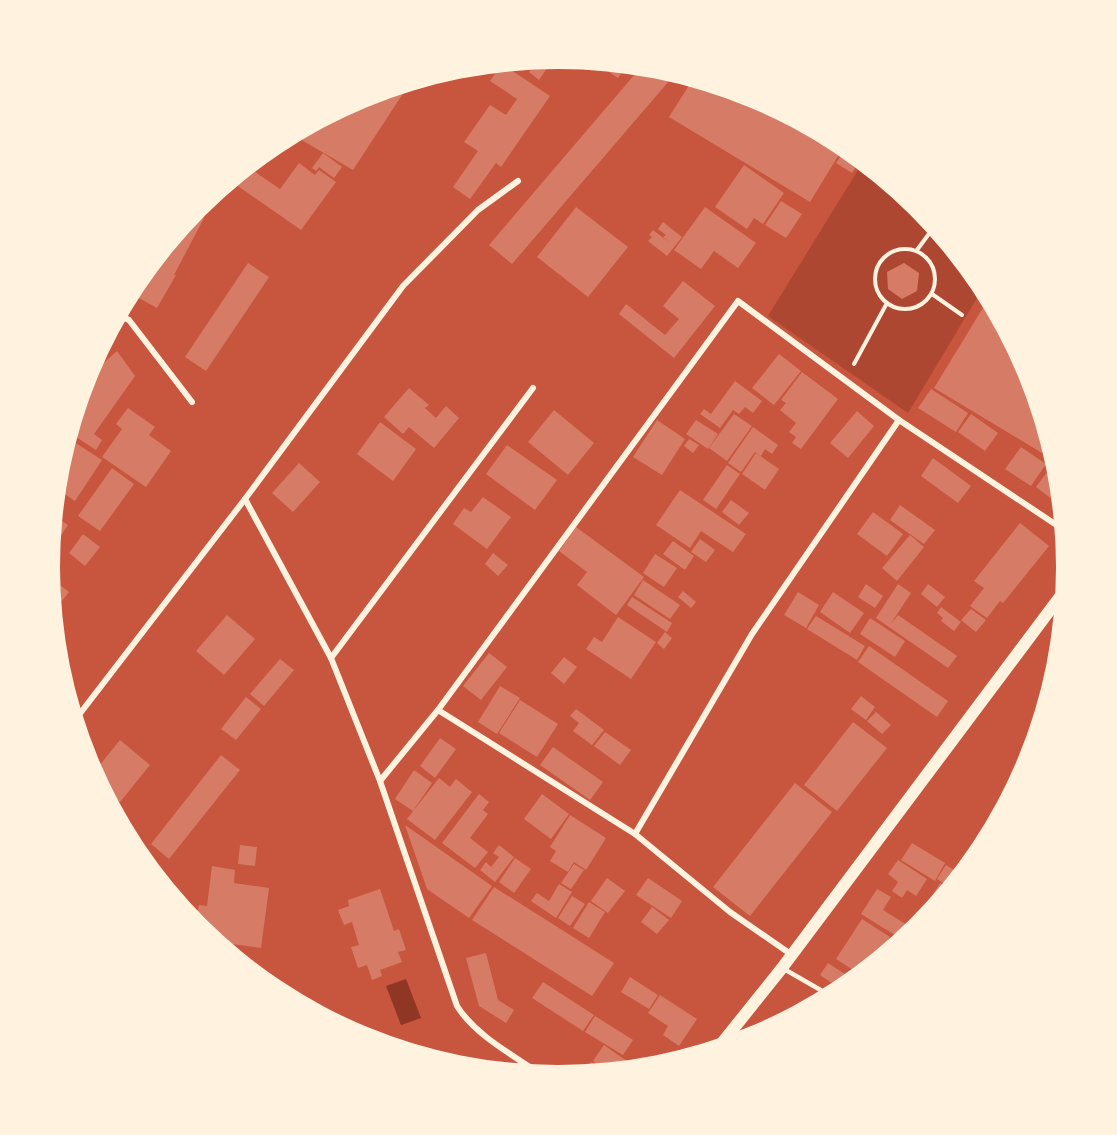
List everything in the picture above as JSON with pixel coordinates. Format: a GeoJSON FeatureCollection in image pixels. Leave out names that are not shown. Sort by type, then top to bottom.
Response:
{"type":"FeatureCollection","features":[{"type":"Feature","properties":{"kind":"main road"},"geometry":{"type":"LineString","coordinates":[[727,1037],[792,955],[1056,602]]}},
{"type":"Feature","properties":{"kind":"street"},"geometry":{"type":"LineString","coordinates":[[81,712],[245,499],[404,286],[477,210],[518,181]]}},
{"type":"Feature","properties":{"kind":"street"},"geometry":{"type":"LineString","coordinates":[[380,781],[438,710],[738,301],[899,420],[1055,524]]}},
{"type":"Feature","properties":{"kind":"street"},"geometry":{"type":"LineString","coordinates":[[127,319],[192,402]]}},
{"type":"Feature","properties":{"kind":"street"},"geometry":{"type":"LineString","coordinates":[[332,658],[533,388]]}},
{"type":"Feature","properties":{"kind":"street"},"geometry":{"type":"LineString","coordinates":[[635,834],[752,634],[899,420]]}},
{"type":"Feature","properties":{"kind":"street"},"geometry":{"type":"LineString","coordinates":[[245,499],[332,658],[380,781],[457,1006],[477,1030],[528,1065]]}},
{"type":"Feature","properties":{"kind":"street"},"geometry":{"type":"LineString","coordinates":[[438,710],[635,834],[730,912],[792,955]]}},
{"type":"Feature","properties":{"kind":"lane"},"geometry":{"type":"LineString","coordinates":[[782,968],[821,991]]}},
{"type":"Feature","properties":{"kind":"path"},"geometry":{"type":"LineString","coordinates":[[917,251],[929,234]]}},
{"type":"Feature","properties":{"kind":"path"},"geometry":{"type":"LineString","coordinates":[[907,248],[917,251],[926,256],[932,264],[935,284],[932,294],[916,307],[896,308],[880,296],[874,278],[876,268],[888,253],[907,248]]}},
{"type":"Feature","properties":{"kind":"path"},"geometry":{"type":"LineString","coordinates":[[932,294],[962,315]]}},
{"type":"Feature","properties":{"kind":"path"},"geometry":{"type":"LineString","coordinates":[[854,364],[887,303]]}},
{"type":"Feature","properties":{"kind":"shaded area"},"geometry":{"type":"Polygon","coordinates":[[[858,169],[911,215],[954,264],[977,298],[908,413],[768,316],[858,169]]]}},
{"type":"Feature","properties":{"kind":"shaded area"},"geometry":{"type":"Polygon","coordinates":[[[406,979],[421,1018],[401,1025],[386,986],[406,979]]]}},
{"type":"Feature","properties":{"kind":"building"},"geometry":{"type":"Polygon","coordinates":[[[546,69],[539,80],[529,72],[531,70],[546,69]]]}},
{"type":"Feature","properties":{"kind":"building"},"geometry":{"type":"Polygon","coordinates":[[[513,71],[550,96],[501,167],[496,163],[470,199],[453,187],[478,151],[464,142],[490,105],[506,115],[517,99],[490,81],[496,73],[513,71]]]}},
{"type":"Feature","properties":{"kind":"building"},"geometry":{"type":"Polygon","coordinates":[[[608,72],[621,73],[618,78],[608,72]]]}},
{"type":"Feature","properties":{"kind":"building"},"geometry":{"type":"Polygon","coordinates":[[[634,75],[668,82],[512,264],[489,245],[634,75]]]}},
{"type":"Feature","properties":{"kind":"building"},"geometry":{"type":"Polygon","coordinates":[[[688,86],[719,95],[779,120],[838,155],[810,202],[669,117],[688,86]]]}},
{"type":"Feature","properties":{"kind":"building"},"geometry":{"type":"Polygon","coordinates":[[[403,94],[353,170],[302,140],[338,120],[403,94]]]}},
{"type":"Feature","properties":{"kind":"building"},"geometry":{"type":"Polygon","coordinates":[[[323,153],[342,167],[334,178],[319,167],[316,171],[312,168],[323,153]]]}},
{"type":"Feature","properties":{"kind":"building"},"geometry":{"type":"Polygon","coordinates":[[[840,157],[855,167],[852,173],[836,163],[840,157]]]}},
{"type":"Feature","properties":{"kind":"building"},"geometry":{"type":"Polygon","coordinates":[[[299,163],[315,175],[319,170],[336,182],[301,230],[238,186],[255,172],[280,189],[299,163]]]}},
{"type":"Feature","properties":{"kind":"building"},"geometry":{"type":"Polygon","coordinates":[[[744,165],[784,193],[763,224],[754,218],[747,229],[715,207],[744,165]]]}},
{"type":"Feature","properties":{"kind":"building"},"geometry":{"type":"Polygon","coordinates":[[[781,201],[802,214],[786,238],[765,225],[781,201]]]}},
{"type":"Feature","properties":{"kind":"building"},"geometry":{"type":"Polygon","coordinates":[[[576,207],[628,247],[588,297],[537,257],[576,207]]]}},
{"type":"Feature","properties":{"kind":"building"},"geometry":{"type":"Polygon","coordinates":[[[705,207],[756,243],[738,268],[714,251],[701,269],[674,250],[705,207]]]}},
{"type":"Feature","properties":{"kind":"building"},"geometry":{"type":"Polygon","coordinates":[[[204,218],[174,275],[176,275],[157,308],[139,298],[163,264],[204,218]]]}},
{"type":"Feature","properties":{"kind":"building"},"geometry":{"type":"Polygon","coordinates":[[[663,222],[682,237],[667,256],[648,241],[652,237],[649,235],[653,230],[670,243],[663,237],[666,235],[658,229],[663,222]]]}},
{"type":"Feature","properties":{"kind":"building"},"geometry":{"type":"Polygon","coordinates":[[[248,263],[269,277],[206,371],[185,357],[248,263]]]}},
{"type":"Feature","properties":{"kind":"building"},"geometry":{"type":"Polygon","coordinates":[[[904,263],[919,273],[917,291],[902,299],[888,289],[887,272],[904,263]]]}},
{"type":"Feature","properties":{"kind":"building"},"geometry":{"type":"Polygon","coordinates":[[[683,281],[715,306],[674,358],[619,314],[626,304],[665,335],[679,319],[663,306],[683,281]]]}},
{"type":"Feature","properties":{"kind":"building"},"geometry":{"type":"Polygon","coordinates":[[[983,307],[1006,347],[1019,377],[1031,407],[1043,452],[1042,453],[934,388],[983,307]]]}},
{"type":"Feature","properties":{"kind":"building"},"geometry":{"type":"Polygon","coordinates":[[[117,351],[135,376],[94,434],[102,440],[96,450],[77,438],[86,407],[104,362],[117,351]]]}},
{"type":"Feature","properties":{"kind":"building"},"geometry":{"type":"Polygon","coordinates":[[[779,354],[801,371],[774,405],[752,388],[779,354]]]}},
{"type":"Feature","properties":{"kind":"building"},"geometry":{"type":"Polygon","coordinates":[[[802,372],[838,399],[801,449],[792,443],[796,437],[789,432],[796,423],[780,410],[786,403],[781,400],[802,372]]]}},
{"type":"Feature","properties":{"kind":"building"},"geometry":{"type":"Polygon","coordinates":[[[735,381],[762,401],[753,413],[745,407],[739,414],[733,410],[720,428],[700,414],[704,409],[711,414],[735,381]]]}},
{"type":"Feature","properties":{"kind":"building"},"geometry":{"type":"Polygon","coordinates":[[[409,388],[429,405],[425,408],[436,418],[446,406],[459,418],[434,448],[409,427],[403,434],[384,417],[409,388]]]}},
{"type":"Feature","properties":{"kind":"building"},"geometry":{"type":"Polygon","coordinates":[[[931,389],[968,413],[956,432],[918,408],[931,389]]]}},
{"type":"Feature","properties":{"kind":"building"},"geometry":{"type":"Polygon","coordinates":[[[128,408],[155,427],[149,435],[171,451],[146,487],[102,457],[122,429],[116,424],[128,408]]]}},
{"type":"Feature","properties":{"kind":"building"},"geometry":{"type":"Polygon","coordinates":[[[554,410],[594,443],[568,475],[528,442],[554,410]]]}},
{"type":"Feature","properties":{"kind":"building"},"geometry":{"type":"Polygon","coordinates":[[[857,411],[874,426],[848,458],[830,443],[857,411]]]}},
{"type":"Feature","properties":{"kind":"building"},"geometry":{"type":"Polygon","coordinates":[[[734,414],[752,426],[727,461],[709,448],[734,414]]]}},
{"type":"Feature","properties":{"kind":"building"},"geometry":{"type":"Polygon","coordinates":[[[971,414],[998,433],[985,451],[958,432],[971,414]]]}},
{"type":"Feature","properties":{"kind":"building"},"geometry":{"type":"Polygon","coordinates":[[[657,420],[685,439],[662,475],[633,457],[657,420]]]}},
{"type":"Feature","properties":{"kind":"building"},"geometry":{"type":"Polygon","coordinates":[[[696,420],[718,434],[708,449],[686,434],[696,420]]]}},
{"type":"Feature","properties":{"kind":"building"},"geometry":{"type":"Polygon","coordinates":[[[380,422],[416,449],[393,481],[357,454],[380,422]]]}},
{"type":"Feature","properties":{"kind":"building"},"geometry":{"type":"Polygon","coordinates":[[[753,427],[778,445],[772,454],[765,449],[761,456],[755,452],[741,472],[728,463],[753,427]]]}},
{"type":"Feature","properties":{"kind":"building"},"geometry":{"type":"Polygon","coordinates":[[[689,439],[699,445],[693,453],[684,446],[689,439]]]}},
{"type":"Feature","properties":{"kind":"building"},"geometry":{"type":"Polygon","coordinates":[[[76,443],[102,460],[75,501],[65,495],[76,443]]]}},
{"type":"Feature","properties":{"kind":"building"},"geometry":{"type":"Polygon","coordinates":[[[507,445],[557,480],[535,510],[486,474],[507,445]]]}},
{"type":"Feature","properties":{"kind":"building"},"geometry":{"type":"Polygon","coordinates":[[[1021,447],[1046,464],[1031,486],[1005,469],[1021,447]]]}},
{"type":"Feature","properties":{"kind":"building"},"geometry":{"type":"Polygon","coordinates":[[[756,453],[779,469],[765,490],[742,474],[756,453]]]}},
{"type":"Feature","properties":{"kind":"building"},"geometry":{"type":"Polygon","coordinates":[[[933,458],[971,486],[958,503],[921,476],[933,458]]]}},
{"type":"Feature","properties":{"kind":"building"},"geometry":{"type":"Polygon","coordinates":[[[299,463],[320,482],[293,512],[272,493],[299,463]]]}},
{"type":"Feature","properties":{"kind":"building"},"geometry":{"type":"Polygon","coordinates":[[[727,465],[740,474],[716,509],[703,500],[727,465]]]}},
{"type":"Feature","properties":{"kind":"building"},"geometry":{"type":"Polygon","coordinates":[[[112,468],[134,484],[100,531],[78,516],[112,468]]]}},
{"type":"Feature","properties":{"kind":"building"},"geometry":{"type":"Polygon","coordinates":[[[1047,472],[1053,500],[1036,487],[1047,472]]]}},
{"type":"Feature","properties":{"kind":"building"},"geometry":{"type":"Polygon","coordinates":[[[680,490],[746,534],[733,552],[701,531],[690,548],[656,525],[680,490]]]}},
{"type":"Feature","properties":{"kind":"building"},"geometry":{"type":"Polygon","coordinates":[[[483,497],[511,517],[487,549],[453,524],[464,508],[471,512],[483,497]]]}},
{"type":"Feature","properties":{"kind":"building"},"geometry":{"type":"Polygon","coordinates":[[[731,500],[749,513],[739,525],[722,512],[731,500]]]}},
{"type":"Feature","properties":{"kind":"building"},"geometry":{"type":"Polygon","coordinates":[[[900,505],[935,530],[924,544],[890,520],[900,505]]]}},
{"type":"Feature","properties":{"kind":"building"},"geometry":{"type":"Polygon","coordinates":[[[873,512],[903,534],[887,556],[857,534],[873,512]]]}},
{"type":"Feature","properties":{"kind":"building"},"geometry":{"type":"Polygon","coordinates":[[[62,521],[68,525],[61,535],[62,521]]]}},
{"type":"Feature","properties":{"kind":"building"},"geometry":{"type":"Polygon","coordinates":[[[1020,523],[1049,546],[1003,603],[1000,601],[987,618],[970,606],[984,588],[974,581],[1020,523]]]}},
{"type":"Feature","properties":{"kind":"building"},"geometry":{"type":"Polygon","coordinates":[[[576,527],[644,577],[616,615],[577,585],[587,572],[559,551],[576,527]]]}},
{"type":"Feature","properties":{"kind":"building"},"geometry":{"type":"Polygon","coordinates":[[[83,534],[100,547],[85,566],[69,553],[83,534]]]}},
{"type":"Feature","properties":{"kind":"building"},"geometry":{"type":"Polygon","coordinates":[[[910,535],[924,547],[897,581],[882,568],[910,535]]]}},
{"type":"Feature","properties":{"kind":"building"},"geometry":{"type":"Polygon","coordinates":[[[700,539],[715,550],[706,562],[691,552],[700,539]]]}},
{"type":"Feature","properties":{"kind":"building"},"geometry":{"type":"Polygon","coordinates":[[[673,541],[694,556],[685,570],[663,554],[673,541]]]}},
{"type":"Feature","properties":{"kind":"building"},"geometry":{"type":"Polygon","coordinates":[[[493,553],[508,565],[498,576],[485,564],[493,553]]]}},
{"type":"Feature","properties":{"kind":"building"},"geometry":{"type":"Polygon","coordinates":[[[655,554],[677,568],[664,587],[643,573],[655,554]]]}},
{"type":"Feature","properties":{"kind":"building"},"geometry":{"type":"Polygon","coordinates":[[[643,580],[680,605],[670,619],[634,595],[643,580]]]}},
{"type":"Feature","properties":{"kind":"building"},"geometry":{"type":"Polygon","coordinates":[[[866,584],[883,596],[875,608],[858,597],[866,584]]]}},
{"type":"Feature","properties":{"kind":"building"},"geometry":{"type":"Polygon","coordinates":[[[898,584],[911,593],[890,625],[898,615],[957,656],[948,668],[876,618],[898,584]]]}},
{"type":"Feature","properties":{"kind":"building"},"geometry":{"type":"Polygon","coordinates":[[[928,584],[945,597],[937,607],[921,594],[928,584]]]}},
{"type":"Feature","properties":{"kind":"building"},"geometry":{"type":"Polygon","coordinates":[[[61,585],[69,592],[61,602],[61,585]]]}},
{"type":"Feature","properties":{"kind":"building"},"geometry":{"type":"Polygon","coordinates":[[[683,591],[696,602],[691,608],[678,597],[683,591]]]}},
{"type":"Feature","properties":{"kind":"building"},"geometry":{"type":"Polygon","coordinates":[[[798,592],[819,605],[806,628],[784,615],[798,592]]]}},
{"type":"Feature","properties":{"kind":"building"},"geometry":{"type":"Polygon","coordinates":[[[833,592],[864,613],[850,633],[820,612],[833,592]]]}},
{"type":"Feature","properties":{"kind":"building"},"geometry":{"type":"Polygon","coordinates":[[[632,597],[672,623],[667,632],[627,605],[632,597]]]}},
{"type":"Feature","properties":{"kind":"building"},"geometry":{"type":"Polygon","coordinates":[[[941,607],[961,622],[954,631],[941,621],[943,618],[937,613],[941,607]]]}},
{"type":"Feature","properties":{"kind":"building"},"geometry":{"type":"Polygon","coordinates":[[[971,609],[986,620],[976,632],[961,620],[971,609]]]}},
{"type":"Feature","properties":{"kind":"building"},"geometry":{"type":"Polygon","coordinates":[[[227,615],[255,639],[224,675],[196,651],[227,615]]]}},
{"type":"Feature","properties":{"kind":"building"},"geometry":{"type":"Polygon","coordinates":[[[816,616],[865,646],[857,660],[807,629],[816,616]]]}},
{"type":"Feature","properties":{"kind":"building"},"geometry":{"type":"Polygon","coordinates":[[[618,617],[656,642],[631,679],[586,649],[594,637],[602,642],[618,617]]]}},
{"type":"Feature","properties":{"kind":"building"},"geometry":{"type":"Polygon","coordinates":[[[870,618],[905,641],[895,657],[860,634],[870,618]]]}},
{"type":"Feature","properties":{"kind":"building"},"geometry":{"type":"Polygon","coordinates":[[[665,632],[672,638],[664,649],[657,643],[665,632]]]}},
{"type":"Feature","properties":{"kind":"building"},"geometry":{"type":"Polygon","coordinates":[[[869,646],[948,701],[937,717],[858,662],[869,646]]]}},
{"type":"Feature","properties":{"kind":"building"},"geometry":{"type":"Polygon","coordinates":[[[489,653],[507,667],[481,700],[463,686],[489,653]]]}},
{"type":"Feature","properties":{"kind":"building"},"geometry":{"type":"Polygon","coordinates":[[[564,657],[577,667],[564,684],[551,673],[564,657]]]}},
{"type":"Feature","properties":{"kind":"building"},"geometry":{"type":"Polygon","coordinates":[[[280,659],[294,670],[264,706],[250,694],[280,659]]]}},
{"type":"Feature","properties":{"kind":"building"},"geometry":{"type":"Polygon","coordinates":[[[500,686],[520,698],[497,734],[478,722],[500,686]]]}},
{"type":"Feature","properties":{"kind":"building"},"geometry":{"type":"Polygon","coordinates":[[[861,696],[875,707],[866,720],[851,709],[861,696]]]}},
{"type":"Feature","properties":{"kind":"building"},"geometry":{"type":"Polygon","coordinates":[[[246,697],[261,709],[236,740],[221,729],[246,697]]]}},
{"type":"Feature","properties":{"kind":"building"},"geometry":{"type":"Polygon","coordinates":[[[520,700],[558,724],[537,757],[499,733],[520,700]]]}},
{"type":"Feature","properties":{"kind":"building"},"geometry":{"type":"Polygon","coordinates":[[[576,709],[604,730],[592,745],[573,731],[579,723],[570,716],[576,709]]]}},
{"type":"Feature","properties":{"kind":"building"},"geometry":{"type":"Polygon","coordinates":[[[876,712],[891,725],[882,734],[867,721],[876,712]]]}},
{"type":"Feature","properties":{"kind":"building"},"geometry":{"type":"Polygon","coordinates":[[[853,722],[887,748],[837,811],[804,785],[853,722]]]}},
{"type":"Feature","properties":{"kind":"building"},"geometry":{"type":"Polygon","coordinates":[[[605,732],[631,750],[620,765],[594,746],[605,732]]]}},
{"type":"Feature","properties":{"kind":"building"},"geometry":{"type":"Polygon","coordinates":[[[440,738],[456,749],[435,778],[420,766],[440,738]]]}},
{"type":"Feature","properties":{"kind":"building"},"geometry":{"type":"Polygon","coordinates":[[[120,740],[150,765],[120,802],[101,764],[120,740]]]}},
{"type":"Feature","properties":{"kind":"building"},"geometry":{"type":"Polygon","coordinates":[[[553,747],[603,782],[590,800],[540,765],[553,747]]]}},
{"type":"Feature","properties":{"kind":"building"},"geometry":{"type":"Polygon","coordinates":[[[221,755],[240,770],[169,859],[151,844],[221,755]]]}},
{"type":"Feature","properties":{"kind":"building"},"geometry":{"type":"Polygon","coordinates":[[[414,770],[432,783],[413,811],[395,799],[414,770]]]}},
{"type":"Feature","properties":{"kind":"building"},"geometry":{"type":"Polygon","coordinates":[[[439,778],[450,787],[456,779],[472,792],[435,840],[407,819],[439,778]]]}},
{"type":"Feature","properties":{"kind":"building"},"geometry":{"type":"Polygon","coordinates":[[[795,783],[832,812],[750,916],[713,887],[795,783]]]}},
{"type":"Feature","properties":{"kind":"building"},"geometry":{"type":"Polygon","coordinates":[[[479,794],[489,802],[483,810],[488,814],[470,838],[488,852],[475,868],[442,843],[479,794]]]}},
{"type":"Feature","properties":{"kind":"building"},"geometry":{"type":"Polygon","coordinates":[[[542,794],[569,814],[551,839],[524,819],[542,794]]]}},
{"type":"Feature","properties":{"kind":"building"},"geometry":{"type":"Polygon","coordinates":[[[570,815],[606,838],[586,870],[574,862],[568,872],[550,861],[556,851],[550,847],[570,815]]]}},
{"type":"Feature","properties":{"kind":"building"},"geometry":{"type":"Polygon","coordinates":[[[405,825],[492,886],[469,918],[427,889],[405,825]]]}},
{"type":"Feature","properties":{"kind":"building"},"geometry":{"type":"Polygon","coordinates":[[[912,843],[945,863],[935,881],[901,860],[912,843]]]}},
{"type":"Feature","properties":{"kind":"building"},"geometry":{"type":"Polygon","coordinates":[[[240,845],[257,847],[255,866],[238,864],[240,845]]]}},
{"type":"Feature","properties":{"kind":"building"},"geometry":{"type":"Polygon","coordinates":[[[499,845],[514,857],[495,882],[480,870],[486,862],[491,867],[499,857],[493,853],[499,845]]]}},
{"type":"Feature","properties":{"kind":"building"},"geometry":{"type":"Polygon","coordinates":[[[515,858],[531,869],[514,893],[499,882],[515,858]]]}},
{"type":"Feature","properties":{"kind":"building"},"geometry":{"type":"Polygon","coordinates":[[[898,860],[927,879],[916,896],[907,890],[902,898],[892,891],[898,882],[888,874],[898,860]]]}},
{"type":"Feature","properties":{"kind":"building"},"geometry":{"type":"Polygon","coordinates":[[[574,864],[584,870],[571,889],[561,883],[574,864]]]}},
{"type":"Feature","properties":{"kind":"building"},"geometry":{"type":"Polygon","coordinates":[[[946,865],[954,870],[944,883],[937,879],[946,865]]]}},
{"type":"Feature","properties":{"kind":"building"},"geometry":{"type":"Polygon","coordinates":[[[212,866],[235,870],[234,883],[269,888],[261,948],[233,944],[198,911],[199,905],[207,906],[212,866]]]}},
{"type":"Feature","properties":{"kind":"building"},"geometry":{"type":"Polygon","coordinates":[[[607,878],[625,891],[608,913],[591,901],[607,878]]]}},
{"type":"Feature","properties":{"kind":"building"},"geometry":{"type":"Polygon","coordinates":[[[648,878],[682,901],[671,918],[636,895],[648,878]]]}},
{"type":"Feature","properties":{"kind":"building"},"geometry":{"type":"Polygon","coordinates":[[[940,883],[943,885],[933,896],[930,899],[940,883]]]}},
{"type":"Feature","properties":{"kind":"building"},"geometry":{"type":"Polygon","coordinates":[[[559,884],[572,892],[556,918],[531,901],[537,893],[549,901],[559,884]]]}},
{"type":"Feature","properties":{"kind":"building"},"geometry":{"type":"Polygon","coordinates":[[[494,887],[614,963],[592,996],[472,920],[494,887]]]}},
{"type":"Feature","properties":{"kind":"building"},"geometry":{"type":"Polygon","coordinates":[[[380,889],[394,931],[399,929],[406,950],[398,952],[402,962],[380,970],[382,976],[372,980],[367,965],[358,968],[351,947],[359,945],[352,922],[344,925],[338,910],[349,906],[348,900],[380,889]]]}},
{"type":"Feature","properties":{"kind":"building"},"geometry":{"type":"Polygon","coordinates":[[[877,889],[891,897],[883,910],[906,924],[895,935],[861,914],[877,889]]]}},
{"type":"Feature","properties":{"kind":"building"},"geometry":{"type":"Polygon","coordinates":[[[572,896],[585,904],[570,926],[558,918],[572,896]]]}},
{"type":"Feature","properties":{"kind":"building"},"geometry":{"type":"Polygon","coordinates":[[[589,902],[605,912],[589,938],[573,928],[589,902]]]}},
{"type":"Feature","properties":{"kind":"building"},"geometry":{"type":"Polygon","coordinates":[[[652,907],[669,920],[657,934],[641,922],[652,907]]]}},
{"type":"Feature","properties":{"kind":"building"},"geometry":{"type":"Polygon","coordinates":[[[862,919],[890,937],[853,970],[836,959],[862,919]]]}},
{"type":"Feature","properties":{"kind":"building"},"geometry":{"type":"Polygon","coordinates":[[[486,953],[498,1000],[514,1010],[506,1023],[479,1006],[466,958],[486,953]]]}},
{"type":"Feature","properties":{"kind":"building"},"geometry":{"type":"Polygon","coordinates":[[[828,963],[846,975],[833,984],[820,975],[828,963]]]}},
{"type":"Feature","properties":{"kind":"building"},"geometry":{"type":"Polygon","coordinates":[[[630,977],[658,995],[649,1009],[621,992],[630,977]]]}},
{"type":"Feature","properties":{"kind":"building"},"geometry":{"type":"Polygon","coordinates":[[[543,982],[594,1015],[583,1031],[532,998],[543,982]]]}},
{"type":"Feature","properties":{"kind":"building"},"geometry":{"type":"Polygon","coordinates":[[[660,995],[697,1019],[679,1046],[663,1035],[668,1026],[648,1013],[660,995]]]}},
{"type":"Feature","properties":{"kind":"building"},"geometry":{"type":"Polygon","coordinates":[[[595,1016],[633,1040],[623,1055],[585,1032],[595,1016]]]}},
{"type":"Feature","properties":{"kind":"building"},"geometry":{"type":"Polygon","coordinates":[[[604,1045],[627,1061],[598,1064],[593,1061],[604,1045]]]}}]}
